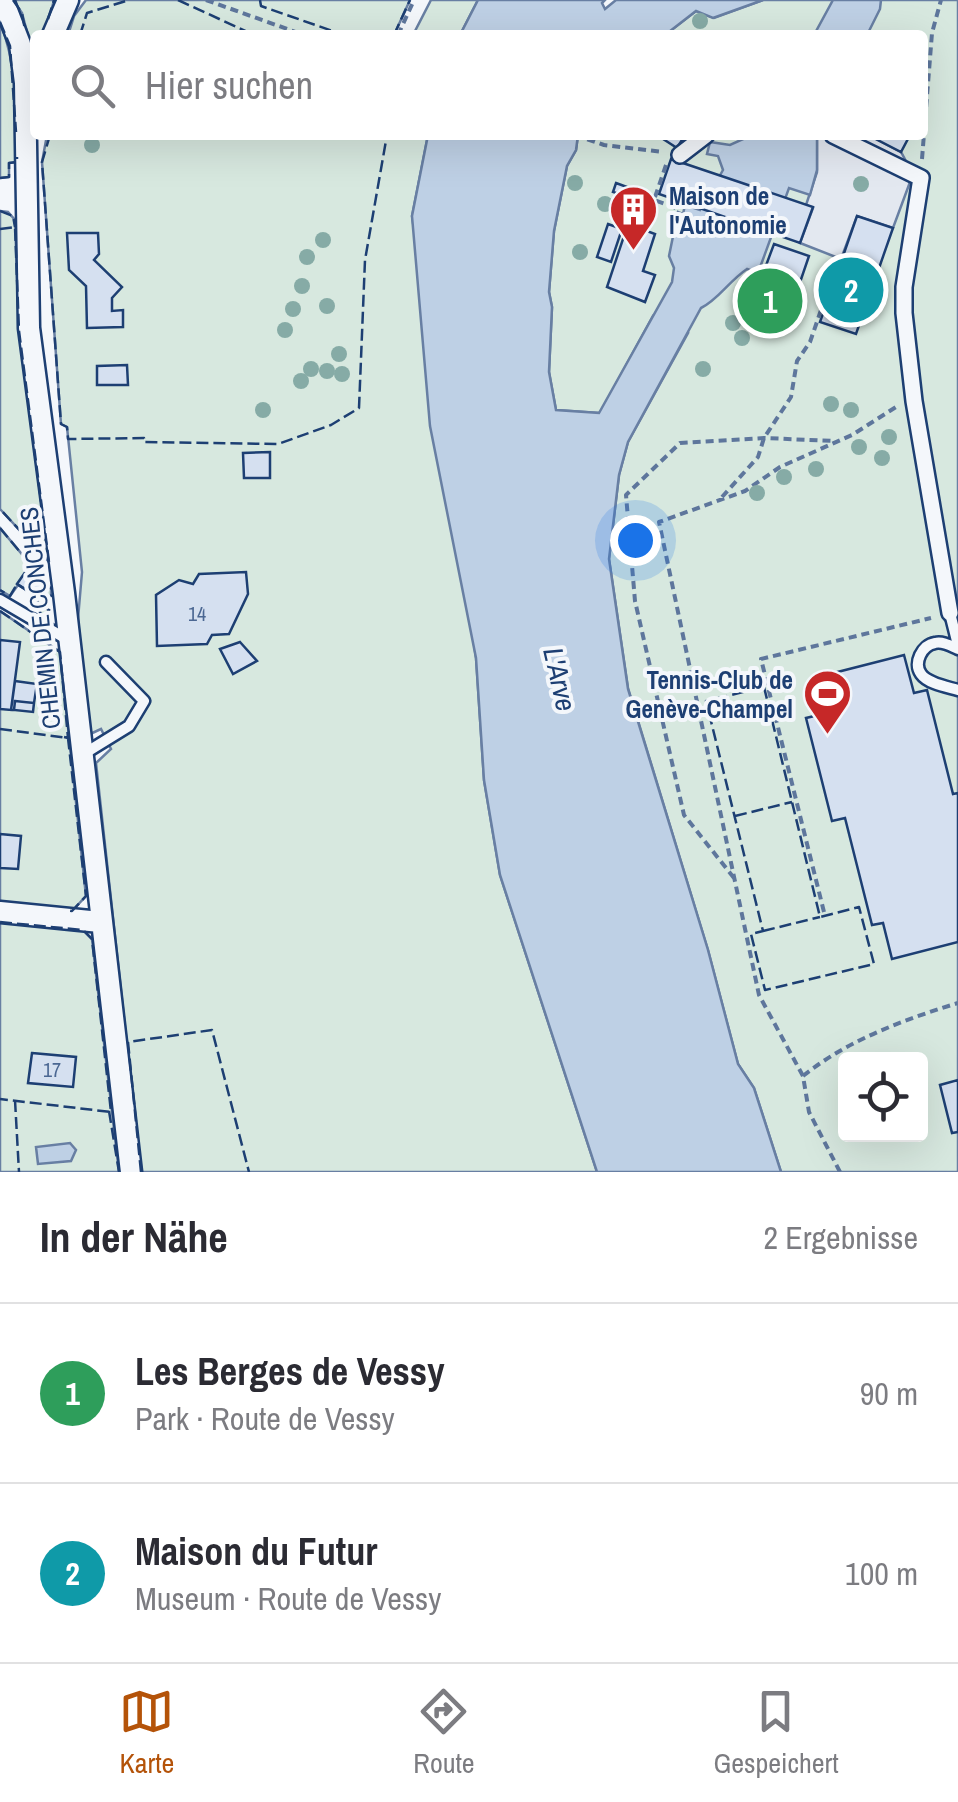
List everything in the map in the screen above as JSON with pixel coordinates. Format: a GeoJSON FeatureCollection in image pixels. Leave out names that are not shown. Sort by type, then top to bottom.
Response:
{"type":"FeatureCollection","features":[{"type":"Feature","properties":{"kind":"street","name":"CHEMIN DE CONCHES"},"geometry":{"type":"LineString","coordinates":[[2,0],[20,44],[30,99]]}},
{"type":"Feature","properties":{"kind":"street"},"geometry":{"type":"LineString","coordinates":[[55,30],[68,0]]}},
{"type":"Feature","properties":{"kind":"street","name":"CHEMIN DE CONCHES"},"geometry":{"type":"LineString","coordinates":[[30,113],[24,169],[29,328],[130,1172]]}},
{"type":"Feature","properties":{"kind":"street"},"geometry":{"type":"LineString","coordinates":[[680,155],[700,140]]}},
{"type":"Feature","properties":{"kind":"street"},"geometry":{"type":"LineString","coordinates":[[844,140],[921,178],[903,300],[914,400],[950,613]]}},
{"type":"Feature","properties":{"kind":"street"},"geometry":{"type":"LineString","coordinates":[[0,912],[100,922]]}},
{"type":"Feature","properties":{"kind":"lane"},"geometry":{"type":"LineString","coordinates":[[0,600],[69,641]]}},
{"type":"Feature","properties":{"kind":"lane"},"geometry":{"type":"LineString","coordinates":[[950,613],[958,647]]}},
{"type":"Feature","properties":{"kind":"lane"},"geometry":{"type":"LineString","coordinates":[[958,647],[934,642],[924,647],[919,658],[923,677],[958,690]]}},
{"type":"Feature","properties":{"kind":"lane"},"geometry":{"type":"LineString","coordinates":[[81,756],[129,726],[144,701],[106,662]]}},
{"type":"Feature","properties":{"kind":"path"},"geometry":{"type":"LineString","coordinates":[[206,0],[290,30]]}},
{"type":"Feature","properties":{"kind":"path"},"geometry":{"type":"LineString","coordinates":[[400,30],[414,0]]}},
{"type":"Feature","properties":{"kind":"path"},"geometry":{"type":"LineString","coordinates":[[928,86],[932,33],[941,0]]}},
{"type":"Feature","properties":{"kind":"path"},"geometry":{"type":"LineString","coordinates":[[589,140],[670,152],[654,200],[676,208]]}},
{"type":"Feature","properties":{"kind":"path"},"geometry":{"type":"LineString","coordinates":[[601,144],[603,140]]}},
{"type":"Feature","properties":{"kind":"path"},"geometry":{"type":"LineString","coordinates":[[921,178],[924,140]]}},
{"type":"Feature","properties":{"kind":"path"},"geometry":{"type":"LineString","coordinates":[[719,500],[758,457],[764,438],[791,397],[795,365],[812,338],[839,258]]}},
{"type":"Feature","properties":{"kind":"path"},"geometry":{"type":"LineString","coordinates":[[840,1172],[809,1112],[803,1076],[759,995],[659,522],[750,488],[802,456],[839,441],[914,400]]}},
{"type":"Feature","properties":{"kind":"path"},"geometry":{"type":"LineString","coordinates":[[736,880],[684,814],[635,602],[626,496],[680,443],[764,438],[839,441]]}},
{"type":"Feature","properties":{"kind":"path"},"geometry":{"type":"LineString","coordinates":[[824,912],[762,659],[950,613]]}},
{"type":"Feature","properties":{"kind":"path"},"geometry":{"type":"LineString","coordinates":[[803,1076],[825,1058],[901,1020],[958,1003]]}},
{"type":"Feature","properties":{"kind":"shaded area"},"geometry":{"type":"Polygon","coordinates":[[[13,0],[54,0],[46,30],[30,30],[30,43],[22,13],[13,0]]]}},
{"type":"Feature","properties":{"kind":"shaded area"},"geometry":{"type":"Polygon","coordinates":[[[86,0],[410,0],[396,30],[70,30],[86,0]]]}},
{"type":"Feature","properties":{"kind":"shaded area"},"geometry":{"type":"Polygon","coordinates":[[[431,0],[478,0],[463,30],[416,30],[431,0]]]}},
{"type":"Feature","properties":{"kind":"shaded area"},"geometry":{"type":"Polygon","coordinates":[[[763,0],[958,0],[958,1172],[781,1172],[754,1088],[738,1064],[708,950],[628,688],[609,559],[619,475],[628,442],[688,333],[653,316],[600,413],[556,410],[549,372],[554,231],[567,166],[577,140],[928,140],[928,30],[671,30],[696,11],[714,18],[763,0]]]}},
{"type":"Feature","properties":{"kind":"shaded area"},"geometry":{"type":"Polygon","coordinates":[[[0,22],[13,73],[17,162],[9,163],[9,177],[0,178],[0,22]]]}},
{"type":"Feature","properties":{"kind":"shaded area"},"geometry":{"type":"Polygon","coordinates":[[[46,140],[427,140],[412,216],[476,658],[484,780],[500,875],[597,1172],[141,1172],[96,763],[111,749],[101,729],[88,735],[78,619],[82,572],[67,427],[61,424],[42,162],[46,140]]]}},
{"type":"Feature","properties":{"kind":"shaded area"},"geometry":{"type":"Polygon","coordinates":[[[817,140],[878,140],[901,152],[913,174],[893,228],[857,216],[841,259],[800,243],[813,208],[806,205],[817,172],[817,140]]]}},
{"type":"Feature","properties":{"kind":"shaded area"},"geometry":{"type":"Polygon","coordinates":[[[0,211],[8,212],[15,220],[19,331],[49,562],[0,509],[0,211]]]}},
{"type":"Feature","properties":{"kind":"shaded area"},"geometry":{"type":"Polygon","coordinates":[[[0,528],[51,589],[51,596],[43,597],[49,610],[45,618],[36,596],[18,585],[10,596],[0,590],[0,528]]]}},
{"type":"Feature","properties":{"kind":"shaded area"},"geometry":{"type":"Polygon","coordinates":[[[0,611],[60,652],[86,896],[72,911],[0,903],[0,611]]]}},
{"type":"Feature","properties":{"kind":"shaded area"},"geometry":{"type":"Polygon","coordinates":[[[0,922],[83,930],[92,939],[119,1172],[0,1172],[0,922]]]}},
{"type":"Feature","properties":{"kind":"water"},"geometry":{"type":"Polygon","coordinates":[[[478,0],[605,0],[605,9],[616,0],[763,0],[713,18],[696,11],[671,30],[463,30],[478,0]]]}},
{"type":"Feature","properties":{"kind":"water"},"geometry":{"type":"Polygon","coordinates":[[[833,0],[881,0],[870,30],[817,30],[833,0]]]}},
{"type":"Feature","properties":{"kind":"water","name":"L'Arve"},"geometry":{"type":"Polygon","coordinates":[[[427,140],[577,140],[567,166],[554,231],[549,372],[556,410],[599,413],[672,282],[674,268],[669,256],[678,212],[683,214],[685,205],[700,210],[723,170],[718,156],[707,154],[710,142],[730,145],[741,140],[817,140],[817,170],[810,195],[789,188],[758,273],[747,269],[701,308],[628,442],[619,475],[609,559],[628,689],[708,950],[738,1064],[754,1088],[781,1172],[597,1172],[500,875],[484,780],[476,658],[430,426],[412,216],[427,140]]]}},
{"type":"Feature","properties":{"kind":"water"},"geometry":{"type":"Polygon","coordinates":[[[70,1143],[76,1150],[71,1161],[38,1164],[36,1147],[70,1143]]]}},
{"type":"Feature","properties":{"kind":"building"},"geometry":{"type":"Polygon","coordinates":[[[665,140],[682,140],[677,148],[665,140]]]}},
{"type":"Feature","properties":{"kind":"building"},"geometry":{"type":"Polygon","coordinates":[[[878,140],[907,140],[901,152],[878,140]]]}},
{"type":"Feature","properties":{"kind":"building"},"geometry":{"type":"Polygon","coordinates":[[[671,159],[813,207],[800,243],[659,194],[671,159]]]}},
{"type":"Feature","properties":{"kind":"building"},"geometry":{"type":"Polygon","coordinates":[[[616,183],[646,194],[643,202],[613,192],[616,183]]]}},
{"type":"Feature","properties":{"kind":"building"},"geometry":{"type":"Polygon","coordinates":[[[857,216],[893,228],[856,334],[820,322],[857,216]]]}},
{"type":"Feature","properties":{"kind":"building"},"geometry":{"type":"Polygon","coordinates":[[[608,224],[622,229],[611,262],[597,257],[608,224]]]}},
{"type":"Feature","properties":{"kind":"building","name":"Maison de l'Autonomie"},"geometry":{"type":"Polygon","coordinates":[[[628,224],[655,234],[643,271],[655,275],[645,302],[607,287],[628,224]]]}},
{"type":"Feature","properties":{"kind":"building"},"geometry":{"type":"Polygon","coordinates":[[[67,233],[98,233],[99,254],[94,260],[122,287],[112,298],[112,311],[123,310],[123,327],[87,328],[86,286],[69,270],[67,233]]]}},
{"type":"Feature","properties":{"kind":"building"},"geometry":{"type":"Polygon","coordinates":[[[774,244],[809,256],[794,300],[758,287],[774,244]]]}},
{"type":"Feature","properties":{"kind":"building"},"geometry":{"type":"Polygon","coordinates":[[[127,365],[128,385],[97,385],[97,366],[127,365]]]}},
{"type":"Feature","properties":{"kind":"building"},"geometry":{"type":"Polygon","coordinates":[[[270,452],[270,478],[244,478],[243,453],[270,452]]]}},
{"type":"Feature","properties":{"kind":"building"},"geometry":{"type":"Polygon","coordinates":[[[28,568],[45,583],[36,596],[17,584],[28,568]]]}},
{"type":"Feature","properties":{"kind":"building"},"geometry":{"type":"Polygon","coordinates":[[[246,572],[248,594],[229,634],[212,635],[207,644],[157,646],[156,595],[179,580],[193,584],[199,574],[246,572]]]}},
{"type":"Feature","properties":{"kind":"building"},"geometry":{"type":"Polygon","coordinates":[[[0,640],[20,642],[11,710],[0,709],[0,640]]]}},
{"type":"Feature","properties":{"kind":"building"},"geometry":{"type":"Polygon","coordinates":[[[240,642],[257,661],[233,674],[220,649],[240,642]]]}},
{"type":"Feature","properties":{"kind":"building"},"geometry":{"type":"Polygon","coordinates":[[[904,655],[914,693],[927,690],[953,794],[958,793],[958,942],[892,959],[883,923],[872,925],[845,818],[832,821],[806,718],[823,714],[814,678],[904,655]]]}},
{"type":"Feature","properties":{"kind":"building"},"geometry":{"type":"Polygon","coordinates":[[[15,681],[37,684],[34,703],[15,701],[11,710],[15,681]]]}},
{"type":"Feature","properties":{"kind":"building"},"geometry":{"type":"Polygon","coordinates":[[[15,701],[34,703],[33,712],[14,710],[15,701]]]}},
{"type":"Feature","properties":{"kind":"building"},"geometry":{"type":"Polygon","coordinates":[[[0,834],[21,836],[18,869],[0,868],[0,834]]]}},
{"type":"Feature","properties":{"kind":"building"},"geometry":{"type":"Polygon","coordinates":[[[32,1053],[76,1057],[73,1087],[28,1083],[32,1053]]]}},
{"type":"Feature","properties":{"kind":"building"},"geometry":{"type":"Polygon","coordinates":[[[958,1080],[958,1132],[952,1133],[940,1085],[958,1080]]]}},
{"type":"Feature","properties":{"kind":"fence"},"geometry":{"type":"LineString","coordinates":[[13,0],[22,13],[25,30]]}},
{"type":"Feature","properties":{"kind":"fence"},"geometry":{"type":"LineString","coordinates":[[48,19],[54,0]]}},
{"type":"Feature","properties":{"kind":"fence"},"geometry":{"type":"LineString","coordinates":[[82,30],[87,13],[129,0]]}},
{"type":"Feature","properties":{"kind":"fence"},"geometry":{"type":"LineString","coordinates":[[178,0],[243,30]]}},
{"type":"Feature","properties":{"kind":"fence"},"geometry":{"type":"LineString","coordinates":[[260,0],[261,6],[330,30]]}},
{"type":"Feature","properties":{"kind":"fence"},"geometry":{"type":"LineString","coordinates":[[396,30],[410,0]]}},
{"type":"Feature","properties":{"kind":"fence"},"geometry":{"type":"LineString","coordinates":[[0,22],[10,46],[16,132]]}},
{"type":"Feature","properties":{"kind":"fence"},"geometry":{"type":"LineString","coordinates":[[49,140],[42,162],[61,424],[67,427],[68,439],[278,444],[331,425],[359,408],[365,260],[386,140]]}},
{"type":"Feature","properties":{"kind":"fence"},"geometry":{"type":"LineString","coordinates":[[0,178],[9,177],[9,163],[17,162],[17,157]]}},
{"type":"Feature","properties":{"kind":"fence"},"geometry":{"type":"LineString","coordinates":[[0,211],[13,216],[15,227]]}},
{"type":"Feature","properties":{"kind":"fence"},"geometry":{"type":"LineString","coordinates":[[0,229],[15,227],[19,331],[49,562],[0,509]]}},
{"type":"Feature","properties":{"kind":"fence"},"geometry":{"type":"LineString","coordinates":[[0,528],[51,589],[51,596],[43,597],[49,610],[45,618],[36,596],[17,584],[10,596],[0,590]]}},
{"type":"Feature","properties":{"kind":"fence"},"geometry":{"type":"LineString","coordinates":[[0,611],[60,652],[68,738],[64,737]]}},
{"type":"Feature","properties":{"kind":"fence"},"geometry":{"type":"LineString","coordinates":[[764,687],[820,917],[859,907],[874,964],[765,990],[751,934],[763,931],[706,701],[764,687]]}},
{"type":"Feature","properties":{"kind":"fence"},"geometry":{"type":"LineString","coordinates":[[0,729],[68,738],[86,896],[72,911],[66,910]]}},
{"type":"Feature","properties":{"kind":"fence"},"geometry":{"type":"LineString","coordinates":[[735,816],[792,802]]}},
{"type":"Feature","properties":{"kind":"fence"},"geometry":{"type":"LineString","coordinates":[[763,931],[820,917]]}},
{"type":"Feature","properties":{"kind":"fence"},"geometry":{"type":"LineString","coordinates":[[0,922],[83,930],[92,939],[111,1112],[0,1099]]}},
{"type":"Feature","properties":{"kind":"fence"},"geometry":{"type":"LineString","coordinates":[[141,1172],[128,1042],[212,1030],[249,1172]]}},
{"type":"Feature","properties":{"kind":"fence"},"geometry":{"type":"LineString","coordinates":[[15,1100],[19,1172]]}},
{"type":"Feature","properties":{"kind":"fence"},"geometry":{"type":"LineString","coordinates":[[109,1111],[119,1172]]}},
{"type":"Feature","properties":{"kind":"place","name":"Maison de l'Autonomie"},"geometry":{"type":"Point","coordinates":[634,252]}},
{"type":"Feature","properties":{"kind":"place","name":"Maison du Futur"},"geometry":{"type":"Point","coordinates":[851,290]}},
{"type":"Feature","properties":{"kind":"place","name":"Les Berges de Vessy"},"geometry":{"type":"Point","coordinates":[770,301]}},
{"type":"Feature","properties":{"kind":"place","name":"Tennis-Club de Genève-Champel"},"geometry":{"type":"Point","coordinates":[828,736]}}]}
